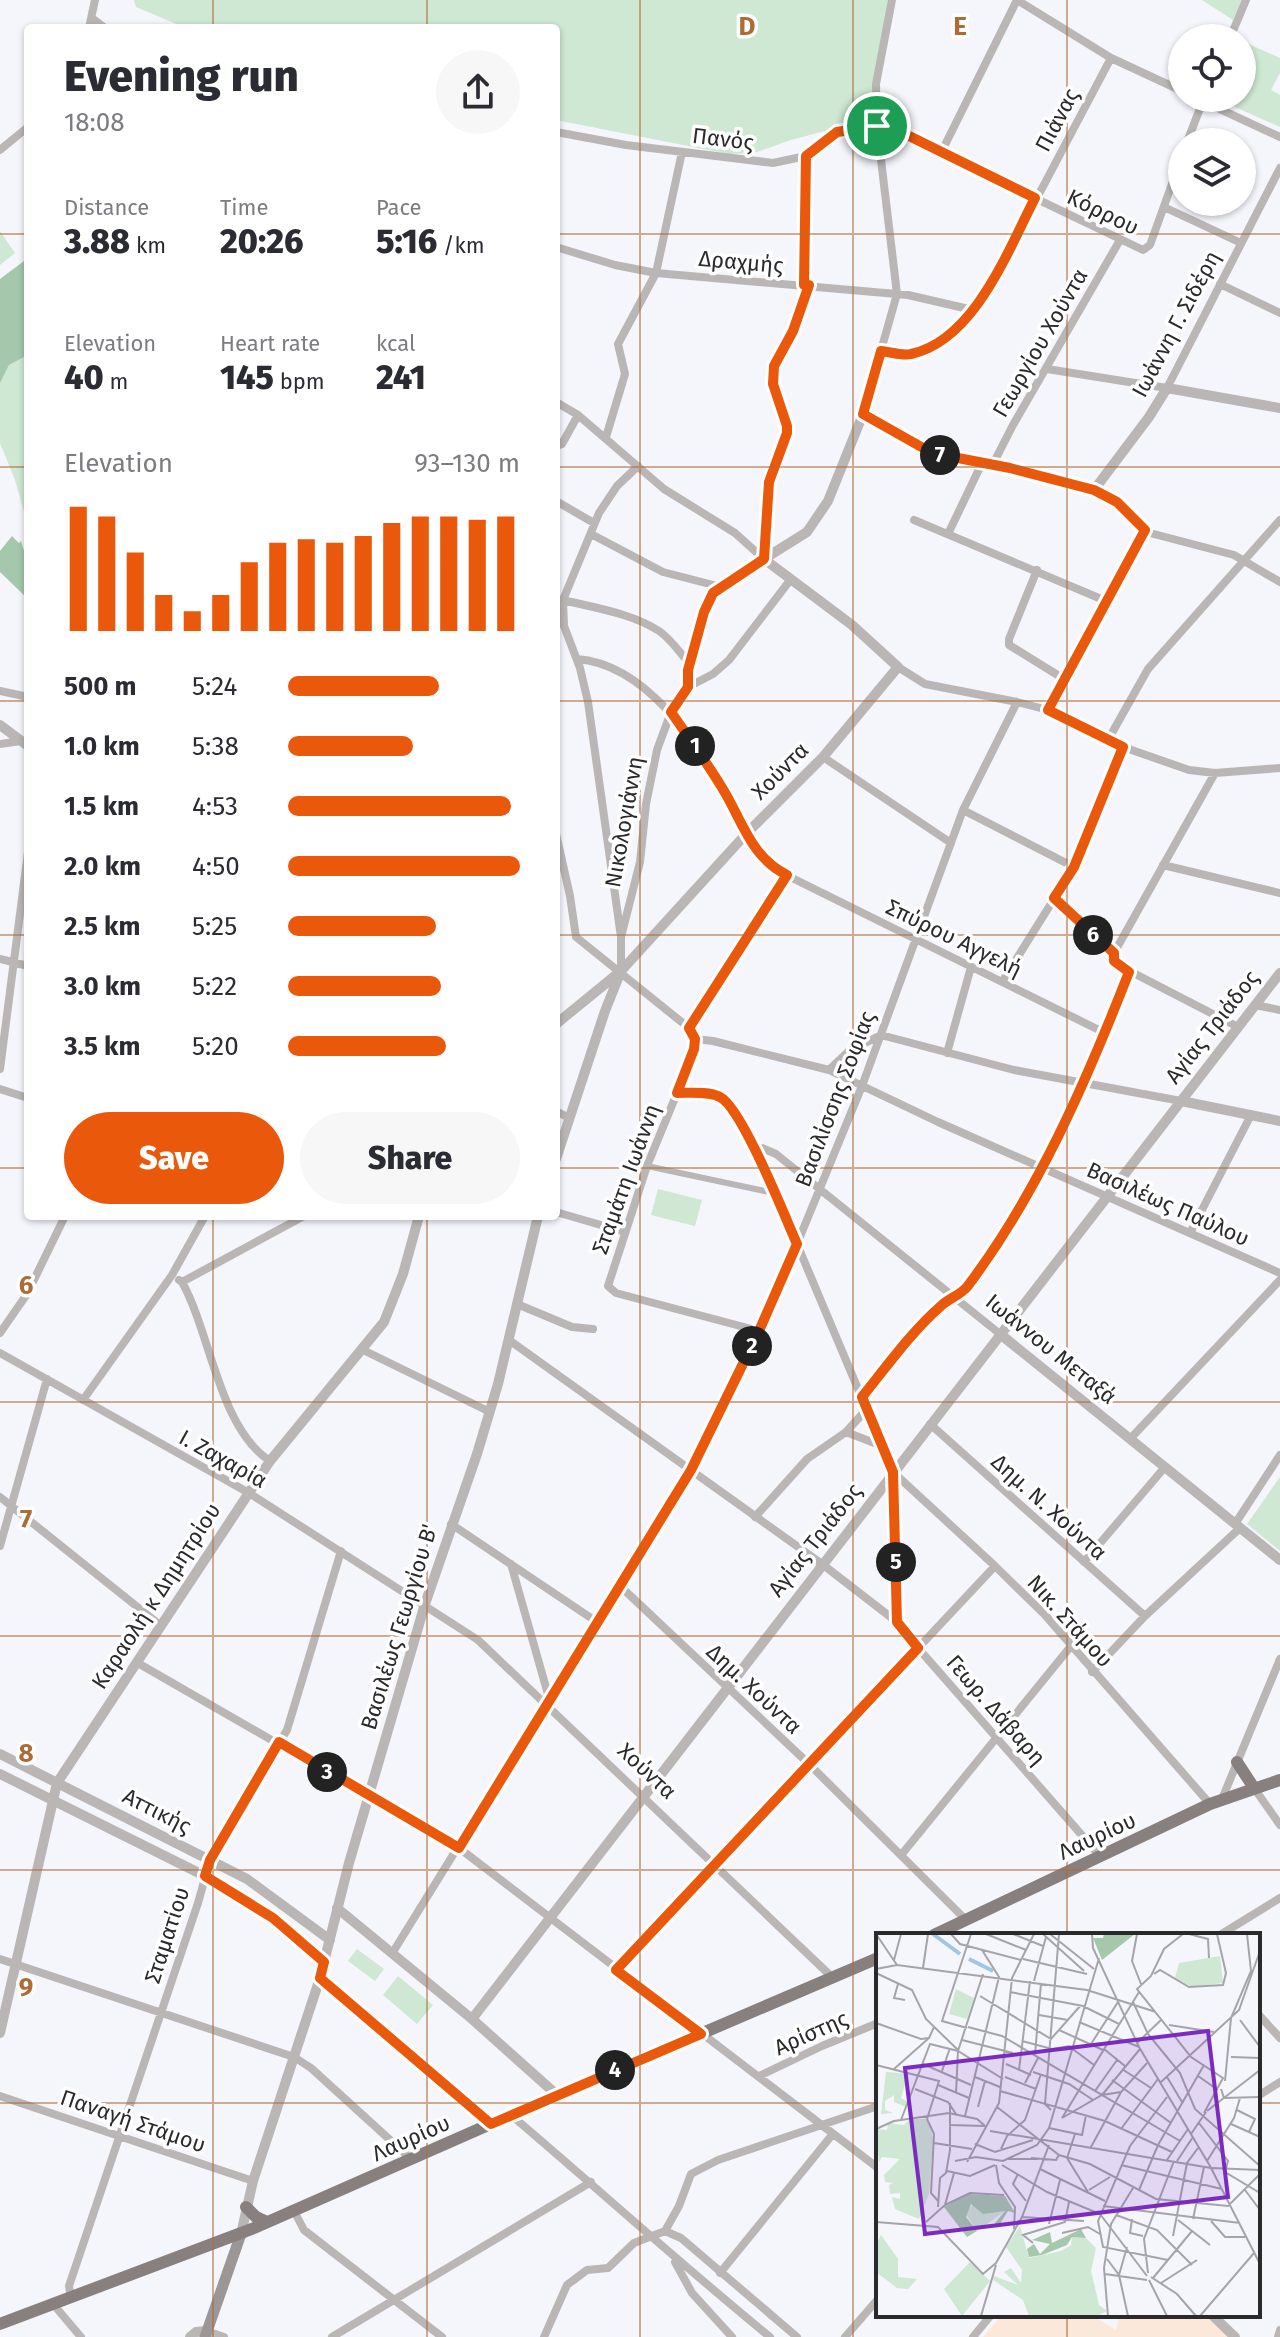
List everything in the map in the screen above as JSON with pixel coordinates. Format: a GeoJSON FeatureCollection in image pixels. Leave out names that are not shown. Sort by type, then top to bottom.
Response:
{"type":"FeatureCollection","features":[{"type":"Feature","properties":{"kind":"main road"},"geometry":{"type":"LineString","coordinates":[[1237,1762],[1254,1788]]}},
{"type":"Feature","properties":{"kind":"main road","name":"Λαυρίου"},"geometry":{"type":"LineString","coordinates":[[938,1933],[1216,1801],[1280,1780]]}},
{"type":"Feature","properties":{"kind":"main road","name":"Λαυρίου"},"geometry":{"type":"LineString","coordinates":[[0,2324],[241,2234],[876,1959]]}},
{"type":"Feature","properties":{"kind":"main road"},"geometry":{"type":"LineString","coordinates":[[246,2207],[267,2222]]}},
{"type":"Feature","properties":{"kind":"main road"},"geometry":{"type":"LineString","coordinates":[[205,2334],[241,2234]]}},
{"type":"Feature","properties":{"kind":"street"},"geometry":{"type":"LineString","coordinates":[[91,24],[95,0]]}},
{"type":"Feature","properties":{"kind":"street"},"geometry":{"type":"LineString","coordinates":[[688,687],[689,663],[713,593],[807,532],[828,501],[863,414],[897,294],[877,126],[876,84],[892,0]]}},
{"type":"Feature","properties":{"kind":"street"},"geometry":{"type":"LineString","coordinates":[[941,153],[1017,0],[1111,58],[1168,84]]}},
{"type":"Feature","properties":{"kind":"street"},"geometry":{"type":"LineString","coordinates":[[1236,24],[1246,0]]}},
{"type":"Feature","properties":{"kind":"street","name":"Πιάνας"},"geometry":{"type":"LineString","coordinates":[[881,351],[910,355],[955,332],[973,310],[991,286],[1111,58]]}},
{"type":"Feature","properties":{"kind":"street"},"geometry":{"type":"LineString","coordinates":[[1228,112],[1280,137]]}},
{"type":"Feature","properties":{"kind":"street","name":"Κόρρου"},"geometry":{"type":"LineString","coordinates":[[877,126],[891,128],[1140,250],[1150,245],[1164,207]]}},
{"type":"Feature","properties":{"kind":"street","name":"Πανός"},"geometry":{"type":"LineString","coordinates":[[560,133],[766,162],[791,161],[806,156],[837,132],[877,126]]}},
{"type":"Feature","properties":{"kind":"street"},"geometry":{"type":"LineString","coordinates":[[0,150],[24,130]]}},
{"type":"Feature","properties":{"kind":"street"},"geometry":{"type":"LineString","coordinates":[[606,437],[625,374],[618,349],[620,338],[656,273],[682,152]]}},
{"type":"Feature","properties":{"kind":"street"},"geometry":{"type":"LineString","coordinates":[[764,559],[769,482],[787,433],[773,384],[774,366],[793,331],[807,285],[806,156]]}},
{"type":"Feature","properties":{"kind":"street","name":"Ιωάννη Γ. Σιδέρη"},"geometry":{"type":"LineString","coordinates":[[1094,490],[1167,388],[1280,168]]}},
{"type":"Feature","properties":{"kind":"street"},"geometry":{"type":"LineString","coordinates":[[1168,196],[1164,207],[1241,243]]}},
{"type":"Feature","properties":{"kind":"street","name":"Γεωργίου Χούντα"},"geometry":{"type":"LineString","coordinates":[[948,534],[1120,240]]}},
{"type":"Feature","properties":{"kind":"street","name":"Δραχμής"},"geometry":{"type":"LineString","coordinates":[[560,248],[615,265],[656,273],[897,294],[973,310]]}},
{"type":"Feature","properties":{"kind":"street"},"geometry":{"type":"LineString","coordinates":[[1220,284],[1280,313]]}},
{"type":"Feature","properties":{"kind":"street"},"geometry":{"type":"LineString","coordinates":[[1047,369],[1280,408]]}},
{"type":"Feature","properties":{"kind":"street"},"geometry":{"type":"LineString","coordinates":[[560,404],[606,437],[664,489],[735,533],[764,559],[852,625],[898,667],[925,684],[1048,710],[1123,747],[1189,770],[1215,773],[1280,768]]}},
{"type":"Feature","properties":{"kind":"street"},"geometry":{"type":"LineString","coordinates":[[863,414],[932,453],[1094,490],[1117,502],[1145,530],[1216,548],[1280,582]]}},
{"type":"Feature","properties":{"kind":"street"},"geometry":{"type":"LineString","coordinates":[[560,445],[578,415]]}},
{"type":"Feature","properties":{"kind":"street"},"geometry":{"type":"LineString","coordinates":[[621,937],[588,702],[560,608],[594,523],[612,492],[638,466]]}},
{"type":"Feature","properties":{"kind":"street"},"geometry":{"type":"LineString","coordinates":[[560,503],[594,523]]}},
{"type":"Feature","properties":{"kind":"street"},"geometry":{"type":"LineString","coordinates":[[914,520],[1106,601]]}},
{"type":"Feature","properties":{"kind":"street"},"geometry":{"type":"LineString","coordinates":[[1108,740],[1148,669],[1280,520]]}},
{"type":"Feature","properties":{"kind":"street"},"geometry":{"type":"LineString","coordinates":[[1048,710],[1145,530]]}},
{"type":"Feature","properties":{"kind":"street"},"geometry":{"type":"LineString","coordinates":[[591,534],[663,572],[721,587]]}},
{"type":"Feature","properties":{"kind":"street"},"geometry":{"type":"LineString","coordinates":[[1037,570],[1009,645],[1064,679]]}},
{"type":"Feature","properties":{"kind":"street","name":"Νικολογιάννη"},"geometry":{"type":"LineString","coordinates":[[621,971],[621,937],[640,862],[646,804],[657,750],[671,712],[688,687],[725,665],[791,579]]}},
{"type":"Feature","properties":{"kind":"street"},"geometry":{"type":"LineString","coordinates":[[560,608],[619,613],[645,624],[662,633],[689,663]]}},
{"type":"Feature","properties":{"kind":"street","name":"Σπύρου Αγγελή"},"geometry":{"type":"LineString","coordinates":[[577,659],[611,668],[645,689],[671,712],[725,794],[763,860],[787,875],[1105,1033]]}},
{"type":"Feature","properties":{"kind":"street","name":"Χούντα"},"geometry":{"type":"LineString","coordinates":[[621,971],[746,834],[823,757],[898,667]]}},
{"type":"Feature","properties":{"kind":"street"},"geometry":{"type":"LineString","coordinates":[[0,691],[24,696]]}},
{"type":"Feature","properties":{"kind":"street","name":"Βασιλίσσης Σοφίας"},"geometry":{"type":"LineString","coordinates":[[393,1952],[691,1470],[759,1331],[797,1244],[862,1086],[963,810],[1017,702]]}},
{"type":"Feature","properties":{"kind":"street"},"geometry":{"type":"LineString","coordinates":[[0,725],[24,742]]}},
{"type":"Feature","properties":{"kind":"street"},"geometry":{"type":"LineString","coordinates":[[0,744],[24,743]]}},
{"type":"Feature","properties":{"kind":"street"},"geometry":{"type":"LineString","coordinates":[[1002,982],[1074,867],[1123,747]]}},
{"type":"Feature","properties":{"kind":"street"},"geometry":{"type":"LineString","coordinates":[[823,757],[951,843]]}},
{"type":"Feature","properties":{"kind":"street"},"geometry":{"type":"LineString","coordinates":[[1215,773],[1114,953],[1114,961],[1129,972],[1238,1027]]}},
{"type":"Feature","properties":{"kind":"street"},"geometry":{"type":"LineString","coordinates":[[963,810],[1074,867]]}},
{"type":"Feature","properties":{"kind":"street"},"geometry":{"type":"LineString","coordinates":[[560,852],[576,937],[689,1028],[695,1039]]}},
{"type":"Feature","properties":{"kind":"street"},"geometry":{"type":"LineString","coordinates":[[1163,865],[1280,893]]}},
{"type":"Feature","properties":{"kind":"street"},"geometry":{"type":"LineString","coordinates":[[689,1028],[787,875]]}},
{"type":"Feature","properties":{"kind":"street"},"geometry":{"type":"LineString","coordinates":[[0,1069],[24,896]]}},
{"type":"Feature","properties":{"kind":"street"},"geometry":{"type":"LineString","coordinates":[[1054,898],[1114,953]]}},
{"type":"Feature","properties":{"kind":"street"},"geometry":{"type":"LineString","coordinates":[[0,959],[24,964]]}},
{"type":"Feature","properties":{"kind":"street"},"geometry":{"type":"LineString","coordinates":[[947,1053],[971,967]]}},
{"type":"Feature","properties":{"kind":"street"},"geometry":{"type":"LineString","coordinates":[[560,1019],[621,971]]}},
{"type":"Feature","properties":{"kind":"street"},"geometry":{"type":"LineString","coordinates":[[560,1146],[621,971]]}},
{"type":"Feature","properties":{"kind":"street"},"geometry":{"type":"LineString","coordinates":[[862,1397],[943,1304],[964,1291],[1004,1233],[1084,1084],[1129,972]]}},
{"type":"Feature","properties":{"kind":"street","name":"Αγίας Τριάδος"},"geometry":{"type":"LineString","coordinates":[[472,2019],[1280,973]]}},
{"type":"Feature","properties":{"kind":"street"},"geometry":{"type":"LineString","coordinates":[[1255,1005],[1280,1010]]}},
{"type":"Feature","properties":{"kind":"street"},"geometry":{"type":"LineString","coordinates":[[829,1070],[849,1051],[881,1035],[1014,1070],[1280,1121]]}},
{"type":"Feature","properties":{"kind":"street","name":"Βασιλέως Παύλου"},"geometry":{"type":"LineString","coordinates":[[695,1039],[829,1070],[1280,1273]]}},
{"type":"Feature","properties":{"kind":"street","name":"Σταμάτη Ιωάννη"},"geometry":{"type":"LineString","coordinates":[[695,1039],[647,1166],[608,1286],[616,1293],[759,1331]]}},
{"type":"Feature","properties":{"kind":"street"},"geometry":{"type":"LineString","coordinates":[[0,1089],[24,1097]]}},
{"type":"Feature","properties":{"kind":"street"},"geometry":{"type":"LineString","coordinates":[[677,1093],[718,1095],[727,1102],[774,1193],[867,1409],[893,1472],[897,1622]]}},
{"type":"Feature","properties":{"kind":"street"},"geometry":{"type":"LineString","coordinates":[[560,1113],[569,1118]]}},
{"type":"Feature","properties":{"kind":"street"},"geometry":{"type":"LineString","coordinates":[[1190,1233],[1251,1115]]}},
{"type":"Feature","properties":{"kind":"street","name":"Ιωάννου Μεταξά"},"geometry":{"type":"LineString","coordinates":[[754,1151],[762,1148],[776,1154],[820,1188],[1280,1560]]}},
{"type":"Feature","properties":{"kind":"street"},"geometry":{"type":"LineString","coordinates":[[647,1166],[774,1193]]}},
{"type":"Feature","properties":{"kind":"street"},"geometry":{"type":"LineString","coordinates":[[560,1213],[625,1232]]}},
{"type":"Feature","properties":{"kind":"street"},"geometry":{"type":"LineString","coordinates":[[0,1333],[27,1294],[63,1220]]}},
{"type":"Feature","properties":{"kind":"street"},"geometry":{"type":"LineString","coordinates":[[83,1400],[172,1275],[203,1220]]}},
{"type":"Feature","properties":{"kind":"street"},"geometry":{"type":"LineString","coordinates":[[182,1282],[297,1220]]}},
{"type":"Feature","properties":{"kind":"street","name":"Καραολή κ Δημητρίου"},"geometry":{"type":"LineString","coordinates":[[0,2033],[57,1783],[270,1461],[390,1312],[418,1220]]}},
{"type":"Feature","properties":{"kind":"street","name":"Βασιλέως Γεωργίου Β'"},"geometry":{"type":"LineString","coordinates":[[241,2234],[253,2181],[320,1978],[337,1908],[425,1604],[490,1412],[537,1220]]}},
{"type":"Feature","properties":{"kind":"street"},"geometry":{"type":"LineString","coordinates":[[172,1275],[182,1282],[199,1316],[217,1378],[242,1430],[257,1452],[270,1461]]}},
{"type":"Feature","properties":{"kind":"street"},"geometry":{"type":"LineString","coordinates":[[1130,1439],[1280,1280]]}},
{"type":"Feature","properties":{"kind":"street"},"geometry":{"type":"LineString","coordinates":[[517,1304],[572,1327],[593,1329]]}},
{"type":"Feature","properties":{"kind":"street","name":"Γεωρ. Δάβαρη"},"geometry":{"type":"LineString","coordinates":[[509,1340],[822,1564],[897,1622],[1101,1857]]}},
{"type":"Feature","properties":{"kind":"street"},"geometry":{"type":"LineString","coordinates":[[361,1349],[490,1412]]}},
{"type":"Feature","properties":{"kind":"street","name":"Ι. Ζαχαρία"},"geometry":{"type":"LineString","coordinates":[[0,1353],[249,1493],[425,1604]]}},
{"type":"Feature","properties":{"kind":"street"},"geometry":{"type":"LineString","coordinates":[[0,1546],[47,1379]]}},
{"type":"Feature","properties":{"kind":"street"},"geometry":{"type":"LineString","coordinates":[[755,1517],[807,1459],[846,1432],[867,1409]]}},
{"type":"Feature","properties":{"kind":"street","name":"Δημ. Ν. Χούντα"},"geometry":{"type":"LineString","coordinates":[[930,1424],[1145,1616]]}},
{"type":"Feature","properties":{"kind":"street"},"geometry":{"type":"LineString","coordinates":[[846,1432],[882,1446]]}},
{"type":"Feature","properties":{"kind":"street"},"geometry":{"type":"LineString","coordinates":[[1092,1672],[1238,1526],[1280,1455]]}},
{"type":"Feature","properties":{"kind":"street"},"geometry":{"type":"LineString","coordinates":[[1084,1562],[1165,1467]]}},
{"type":"Feature","properties":{"kind":"street","name":"Νικ. Στάμου"},"geometry":{"type":"LineString","coordinates":[[893,1472],[995,1566],[1216,1801]]}},
{"type":"Feature","properties":{"kind":"street"},"geometry":{"type":"LineString","coordinates":[[0,1497],[160,1625]]}},
{"type":"Feature","properties":{"kind":"street"},"geometry":{"type":"LineString","coordinates":[[451,1524],[597,1622]]}},
{"type":"Feature","properties":{"kind":"street","name":"Σταματίου"},"geometry":{"type":"LineString","coordinates":[[71,2298],[69,2286],[210,1860],[287,1730],[341,1551]]}},
{"type":"Feature","properties":{"kind":"street"},"geometry":{"type":"LineString","coordinates":[[511,1564],[547,1701]]}},
{"type":"Feature","properties":{"kind":"street"},"geometry":{"type":"LineString","coordinates":[[616,1970],[995,1566]]}},
{"type":"Feature","properties":{"kind":"street","name":"Δημ. Χούντα"},"geometry":{"type":"LineString","coordinates":[[620,1586],[809,1764],[966,1920]]}},
{"type":"Feature","properties":{"kind":"street","name":"Χούντα"},"geometry":{"type":"LineString","coordinates":[[425,1604],[478,1640],[547,1701],[833,1978]]}},
{"type":"Feature","properties":{"kind":"street"},"geometry":{"type":"LineString","coordinates":[[902,1854],[1071,1646]]}},
{"type":"Feature","properties":{"kind":"street"},"geometry":{"type":"LineString","coordinates":[[1216,1801],[1237,1762],[1280,1659]]}},
{"type":"Feature","properties":{"kind":"street"},"geometry":{"type":"LineString","coordinates":[[136,1662],[459,1848],[876,2167]]}},
{"type":"Feature","properties":{"kind":"street","name":"Αττικής"},"geometry":{"type":"LineString","coordinates":[[0,1754],[247,1879],[330,1940]]}},
{"type":"Feature","properties":{"kind":"street","name":"Αττικής"},"geometry":{"type":"LineString","coordinates":[[0,1774],[205,1876],[273,1918],[324,1962]]}},
{"type":"Feature","properties":{"kind":"street"},"geometry":{"type":"LineString","coordinates":[[1254,1788],[1280,1825]]}},
{"type":"Feature","properties":{"kind":"street"},"geometry":{"type":"LineString","coordinates":[[1223,1933],[1280,1898]]}},
{"type":"Feature","properties":{"kind":"street"},"geometry":{"type":"LineString","coordinates":[[337,1908],[472,2019],[557,2095]]}},
{"type":"Feature","properties":{"kind":"street"},"geometry":{"type":"LineString","coordinates":[[0,1959],[294,2057],[311,2068],[411,2159]]}},
{"type":"Feature","properties":{"kind":"street"},"geometry":{"type":"LineString","coordinates":[[320,1978],[491,2124]]}},
{"type":"Feature","properties":{"kind":"street"},"geometry":{"type":"LineString","coordinates":[[1260,2016],[1280,2038]]}},
{"type":"Feature","properties":{"kind":"street","name":"Αρίστης"},"geometry":{"type":"LineString","coordinates":[[759,2076],[876,2024]]}},
{"type":"Feature","properties":{"kind":"street"},"geometry":{"type":"LineString","coordinates":[[1260,2095],[1280,2082]]}},
{"type":"Feature","properties":{"kind":"street","name":"Παναγή Στάμου"},"geometry":{"type":"LineString","coordinates":[[0,2096],[253,2181]]}},
{"type":"Feature","properties":{"kind":"street"},"geometry":{"type":"LineString","coordinates":[[544,2337],[559,2298],[578,2274],[608,2268],[634,2243],[665,2231],[695,2171],[819,2124],[876,2107]]}},
{"type":"Feature","properties":{"kind":"street"},"geometry":{"type":"LineString","coordinates":[[511,2115],[770,2337]]}},
{"type":"Feature","properties":{"kind":"street"},"geometry":{"type":"LineString","coordinates":[[720,2273],[832,2135]]}},
{"type":"Feature","properties":{"kind":"street"},"geometry":{"type":"LineString","coordinates":[[332,2337],[591,2182]]}},
{"type":"Feature","properties":{"kind":"street"},"geometry":{"type":"LineString","coordinates":[[294,2211],[304,2230],[442,2337]]}},
{"type":"Feature","properties":{"kind":"street"},"geometry":{"type":"LineString","coordinates":[[665,2231],[681,2238],[797,2337]]}},
{"type":"Feature","properties":{"kind":"street"},"geometry":{"type":"LineString","coordinates":[[674,2257],[683,2281],[732,2337]]}},
{"type":"Feature","properties":{"kind":"street"},"geometry":{"type":"LineString","coordinates":[[845,2337],[876,2301]]}},
{"type":"Feature","properties":{"kind":"street"},"geometry":{"type":"LineString","coordinates":[[53,2304],[81,2337]]}},
{"type":"Feature","properties":{"kind":"street"},"geometry":{"type":"LineString","coordinates":[[973,2337],[989,2317]]}},
{"type":"Feature","properties":{"kind":"street"},"geometry":{"type":"LineString","coordinates":[[1214,2317],[1235,2337]]}},
{"type":"Feature","properties":{"kind":"street"},"geometry":{"type":"LineString","coordinates":[[716,2337],[720,2323]]}},
{"type":"Feature","properties":{"kind":"street"},"geometry":{"type":"LineString","coordinates":[[1278,2337],[1280,2330]]}},
{"type":"Feature","properties":{"kind":"street"},"geometry":{"type":"LineString","coordinates":[[190,2337],[196,2332],[224,2337]]}},
{"type":"Feature","properties":{"kind":"shaded area"},"geometry":{"type":"Polygon","coordinates":[[[1000,2317],[1094,2317],[1116,2330],[1119,2317],[1206,2317],[1229,2337],[983,2337],[1000,2317]]]}},
{"type":"Feature","properties":{"kind":"green space"},"geometry":{"type":"Polygon","coordinates":[[[134,0],[889,0],[873,123],[840,127],[754,153],[729,154],[560,121],[560,24],[176,24],[136,7],[134,0]]]}},
{"type":"Feature","properties":{"kind":"green space"},"geometry":{"type":"Polygon","coordinates":[[[1202,0],[1242,0],[1233,20],[1202,0]]]}},
{"type":"Feature","properties":{"kind":"green space"},"geometry":{"type":"Polygon","coordinates":[[[1256,47],[1280,58],[1280,73],[1271,90],[1280,95],[1280,127],[1246,112],[1256,112],[1256,47]]]}},
{"type":"Feature","properties":{"kind":"green space"},"geometry":{"type":"Polygon","coordinates":[[[0,231],[15,253],[0,265],[0,231]]]}},
{"type":"Feature","properties":{"kind":"green space"},"geometry":{"type":"Polygon","coordinates":[[[24,261],[24,357],[9,365],[0,383],[0,279],[24,261]]]}},
{"type":"Feature","properties":{"kind":"green space"},"geometry":{"type":"Polygon","coordinates":[[[24,357],[24,512],[0,443],[0,383],[9,365],[24,357]]]}},
{"type":"Feature","properties":{"kind":"green space"},"geometry":{"type":"Polygon","coordinates":[[[12,536],[19,543],[21,541],[24,551],[24,595],[0,572],[0,551],[12,536]]]}},
{"type":"Feature","properties":{"kind":"green space"},"geometry":{"type":"Polygon","coordinates":[[[658,1189],[702,1200],[695,1226],[651,1215],[658,1189]]]}},
{"type":"Feature","properties":{"kind":"green space"},"geometry":{"type":"Polygon","coordinates":[[[1280,1477],[1280,1551],[1247,1524],[1280,1477]]]}},
{"type":"Feature","properties":{"kind":"green space"},"geometry":{"type":"Polygon","coordinates":[[[357,1949],[384,1969],[375,1981],[348,1961],[357,1949]]]}},
{"type":"Feature","properties":{"kind":"green space"},"geometry":{"type":"Polygon","coordinates":[[[398,1976],[433,2005],[417,2024],[383,1995],[398,1976]]]}},
{"type":"Feature","properties":{"kind":"route"},"geometry":{"type":"LineString","coordinates":[[877,126],[899,131],[1035,198],[991,286],[955,332],[910,355],[881,351],[863,414],[932,453],[1010,468],[1104,494],[1117,502],[1145,530],[1048,710],[1123,747],[1074,867],[1054,898],[1114,953],[1116,964],[1129,972],[1084,1084],[1004,1233],[964,1291],[943,1304],[862,1397],[893,1472],[897,1622],[918,1648],[616,1970],[701,2034],[491,2124],[320,1978],[324,1962],[273,1918],[205,1876],[210,1860],[279,1742],[459,1848],[691,1470],[759,1331],[797,1244],[744,1129],[727,1102],[718,1095],[677,1093],[694,1049],[695,1039],[689,1028],[787,875],[763,860],[701,755],[671,712],[688,687],[688,670],[704,612],[713,593],[764,559],[769,482],[787,433],[773,384],[774,366],[793,331],[809,285],[804,285],[806,156],[837,132],[877,126]]}}]}
